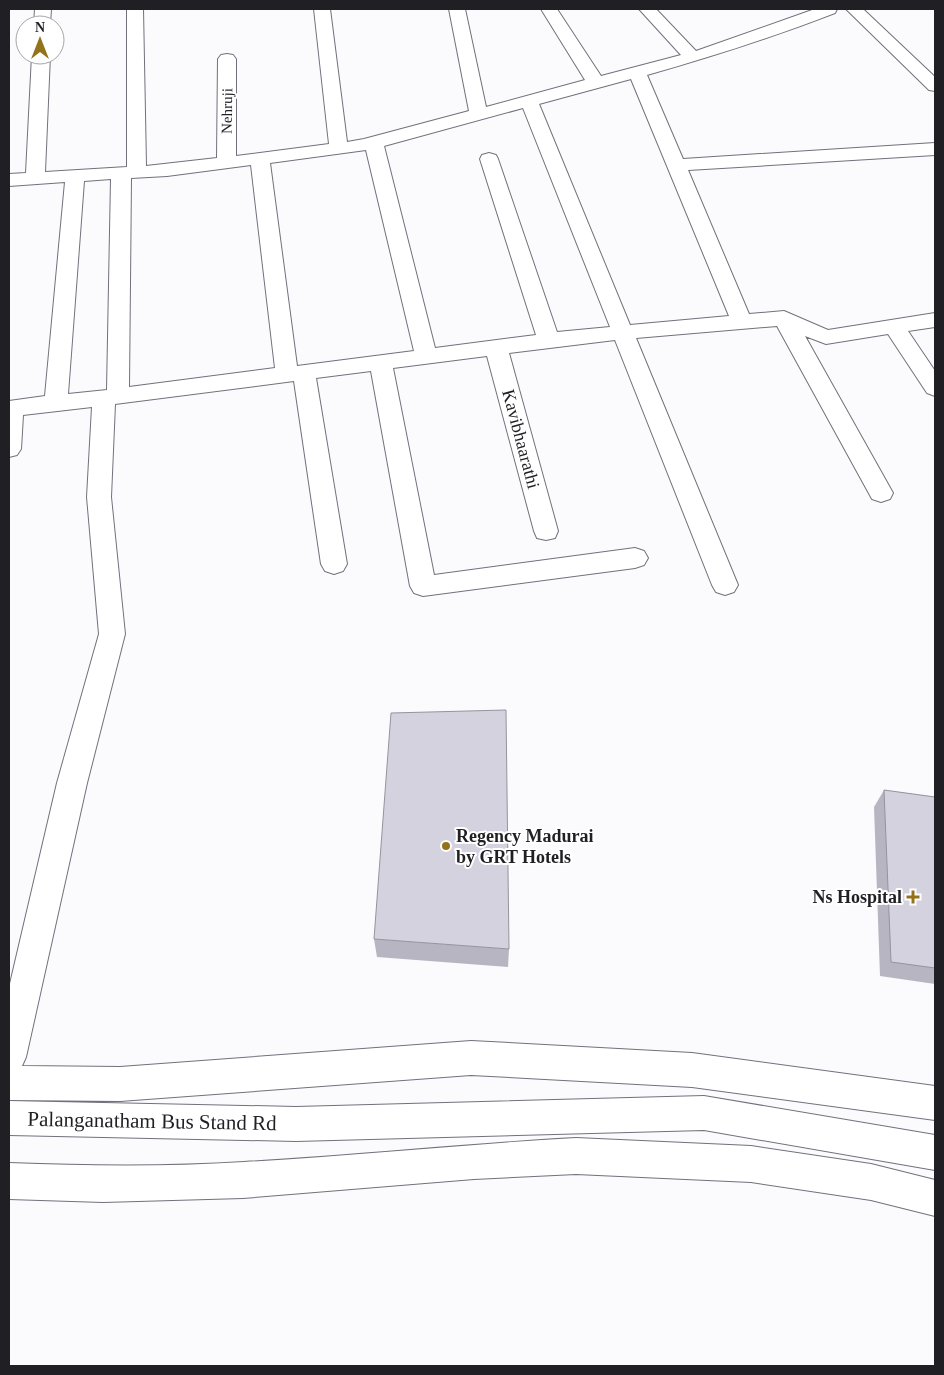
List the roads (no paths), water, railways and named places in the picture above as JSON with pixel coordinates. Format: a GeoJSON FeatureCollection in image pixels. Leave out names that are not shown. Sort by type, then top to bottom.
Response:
{"type":"FeatureCollection","features":[{"type":"Feature","properties":{"kind":"street"},"geometry":{"type":"LineString","coordinates":[[9,1057],[72,783],[112,634],[99,497],[111,397],[129,172],[136,9]]}},
{"type":"Feature","properties":{"kind":"street"},"geometry":{"type":"LineString","coordinates":[[322,9],[338,140]]}},
{"type":"Feature","properties":{"kind":"street"},"geometry":{"type":"LineString","coordinates":[[457,9],[479,114]]}},
{"type":"Feature","properties":{"kind":"street"},"geometry":{"type":"LineString","coordinates":[[549,9],[596,83]]}},
{"type":"Feature","properties":{"kind":"street"},"geometry":{"type":"LineString","coordinates":[[647,9],[692,57]]}},
{"type":"Feature","properties":{"kind":"street"},"geometry":{"type":"LineString","coordinates":[[9,180],[226,163],[260,158],[338,140],[369,144],[692,57],[775,30],[829,9]]}},
{"type":"Feature","properties":{"kind":"street"},"geometry":{"type":"LineString","coordinates":[[854,9],[935,86]]}},
{"type":"Feature","properties":{"kind":"street","name":"Nehruji"},"geometry":{"type":"LineString","coordinates":[[226,163],[227,59]]}},
{"type":"Feature","properties":{"kind":"street"},"geometry":{"type":"LineString","coordinates":[[35,178],[41,65]]}},
{"type":"Feature","properties":{"kind":"street"},"geometry":{"type":"LineString","coordinates":[[637,72],[742,322]]}},
{"type":"Feature","properties":{"kind":"street"},"geometry":{"type":"LineString","coordinates":[[530,101],[725,585]]}},
{"type":"Feature","properties":{"kind":"street"},"geometry":{"type":"LineString","coordinates":[[369,144],[426,356]]}},
{"type":"Feature","properties":{"kind":"street"},"geometry":{"type":"LineString","coordinates":[[676,165],[935,149]]}},
{"type":"Feature","properties":{"kind":"street"},"geometry":{"type":"LineString","coordinates":[[260,158],[295,373],[334,564]]}},
{"type":"Feature","properties":{"kind":"street"},"geometry":{"type":"LineString","coordinates":[[490,159],[549,340]]}},
{"type":"Feature","properties":{"kind":"street"},"geometry":{"type":"LineString","coordinates":[[56,403],[74,176]]}},
{"type":"Feature","properties":{"kind":"street"},"geometry":{"type":"LineString","coordinates":[[784,318],[881,493]]}},
{"type":"Feature","properties":{"kind":"street"},"geometry":{"type":"LineString","coordinates":[[9,449],[10,408],[111,397],[623,332],[784,318],[826,337],[935,320]]}},
{"type":"Feature","properties":{"kind":"street"},"geometry":{"type":"LineString","coordinates":[[893,326],[935,388]]}},
{"type":"Feature","properties":{"kind":"street","name":"Kavibhaarathi"},"geometry":{"type":"LineString","coordinates":[[496,347],[546,531]]}},
{"type":"Feature","properties":{"kind":"street"},"geometry":{"type":"LineString","coordinates":[[382,362],[423,586],[634,558]]}},
{"type":"Feature","properties":{"kind":"street"},"geometry":{"type":"LineString","coordinates":[[9,1083],[120,1084],[471,1058],[692,1070],[935,1103]]}},
{"type":"Feature","properties":{"kind":"street","name":"Palanganatham Bus Stand Rd"},"geometry":{"type":"LineString","coordinates":[[9,1118],[296,1124],[704,1113],[935,1153]]}},
{"type":"Feature","properties":{"kind":"street"},"geometry":{"type":"LineString","coordinates":[[9,1181],[103,1184],[242,1180],[464,1161],[576,1156],[751,1164],[871,1182],[935,1198]]}},
{"type":"Feature","properties":{"kind":"place","name":"Regency Madurai by GRT Hotels"},"geometry":{"type":"Point","coordinates":[446,846]}},
{"type":"Feature","properties":{"kind":"place","name":"Ns Hospital"},"geometry":{"type":"Point","coordinates":[913,897]}}]}
